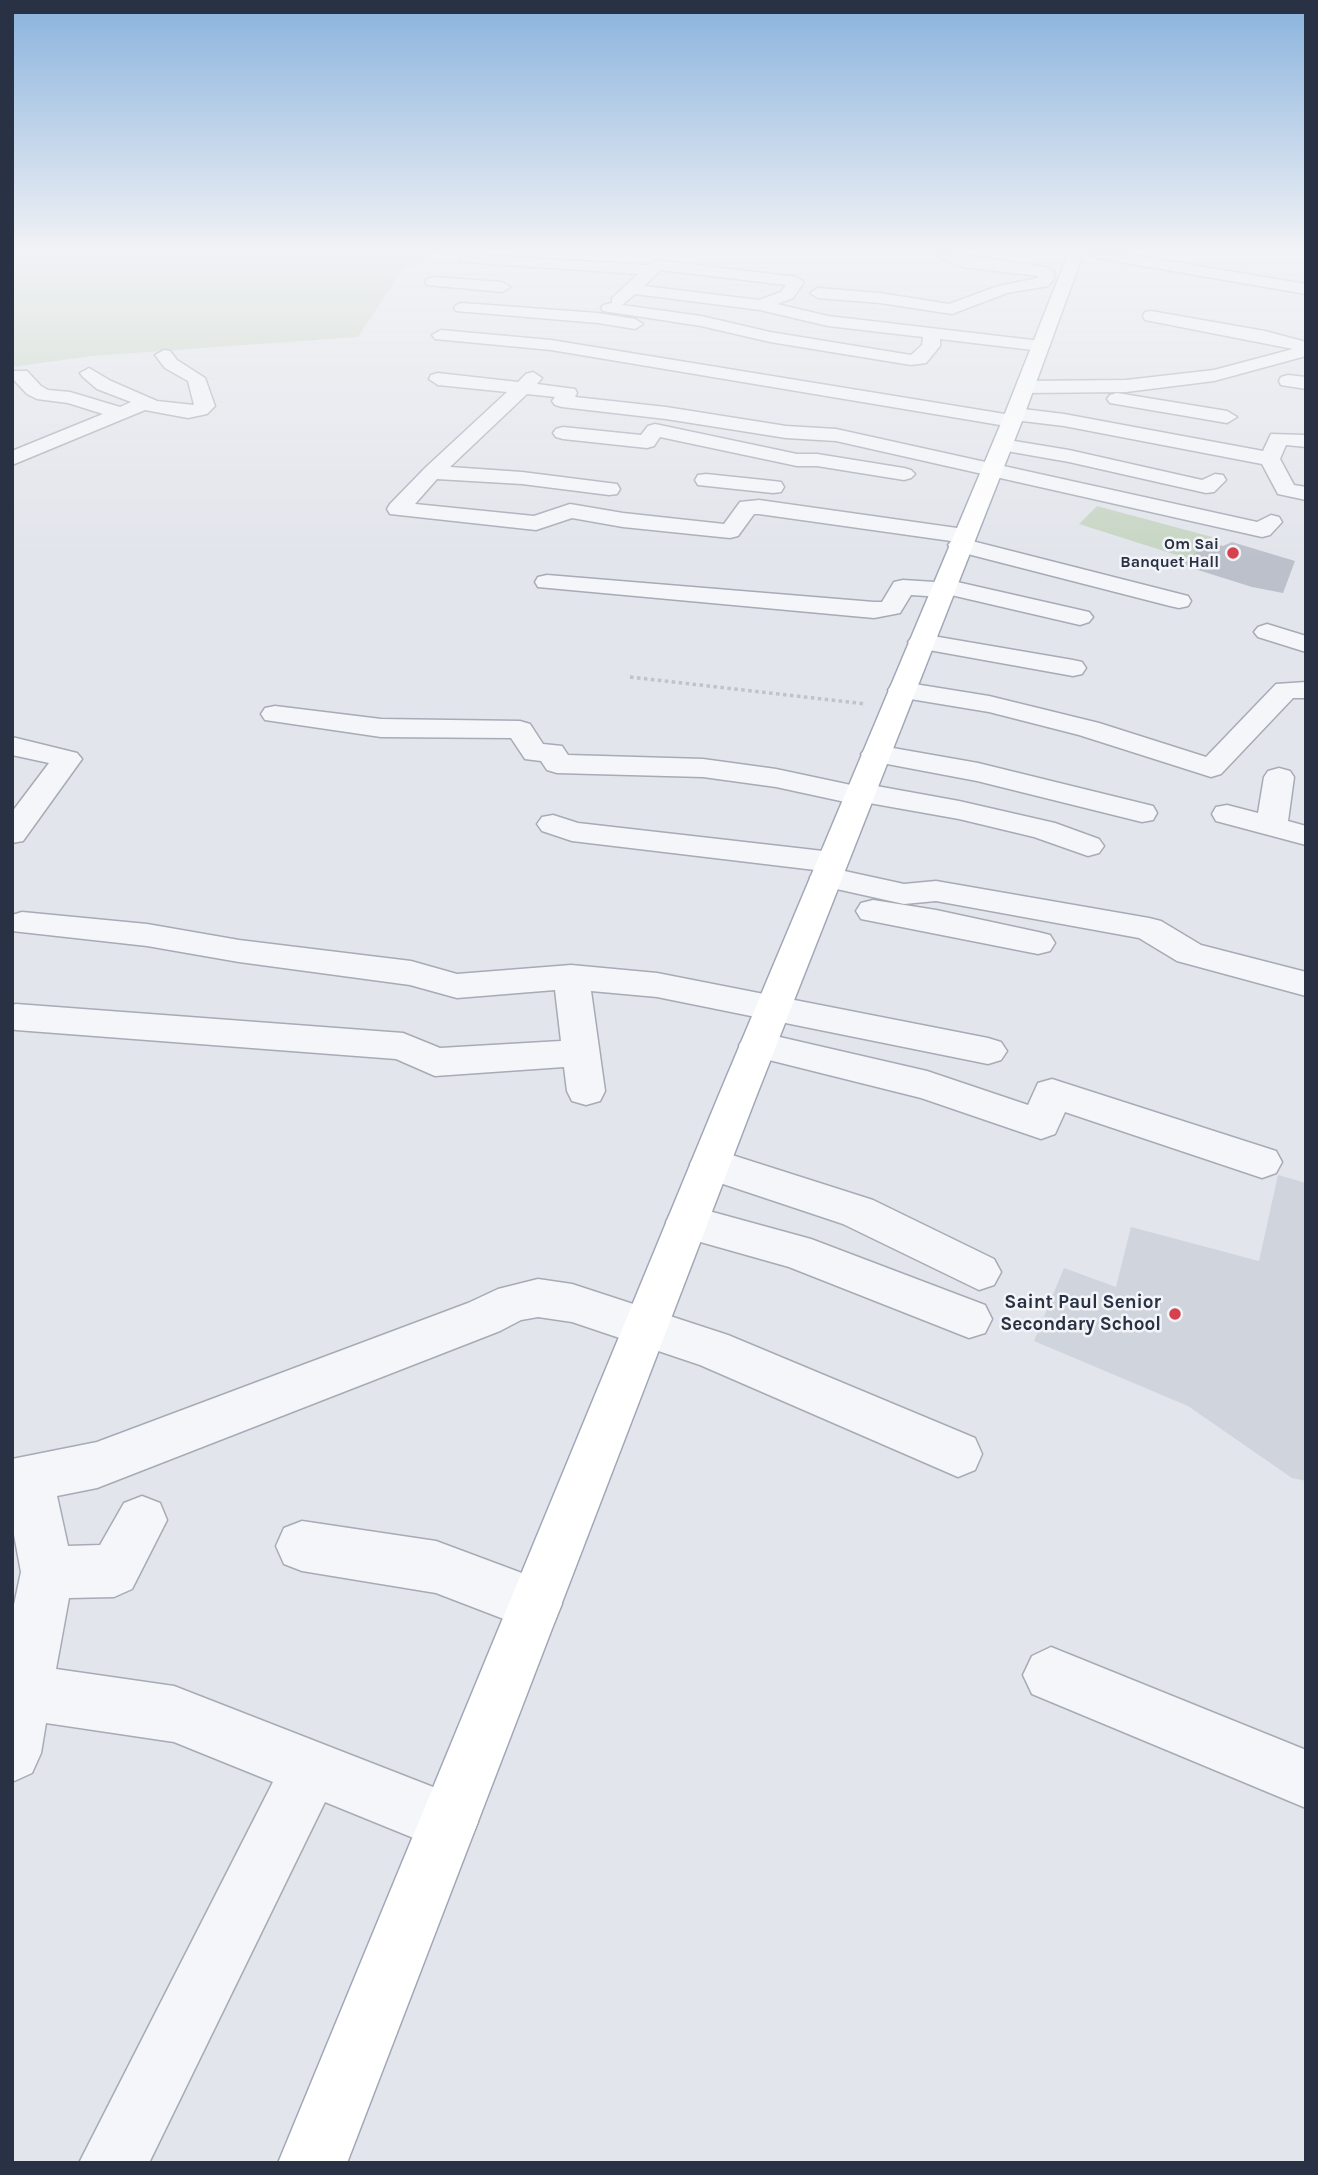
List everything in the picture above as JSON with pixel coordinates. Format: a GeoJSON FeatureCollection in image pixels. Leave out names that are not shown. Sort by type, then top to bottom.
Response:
{"type":"FeatureCollection","features":[{"type":"Feature","properties":{"kind":"main road"},"geometry":{"type":"LineString","coordinates":[[312,2163],[943,588],[997,442],[1037,356]]}},
{"type":"Feature","properties":{"kind":"street"},"geometry":{"type":"LineString","coordinates":[[12,459],[146,405],[188,412],[200,410],[205,406],[196,378],[171,364],[164,356]]}},
{"type":"Feature","properties":{"kind":"street"},"geometry":{"type":"LineString","coordinates":[[615,356],[751,378],[997,442],[1206,487],[1214,480]]}},
{"type":"Feature","properties":{"kind":"street"},"geometry":{"type":"LineString","coordinates":[[883,356],[911,360],[920,359],[923,356]]}},
{"type":"Feature","properties":{"kind":"street"},"geometry":{"type":"LineString","coordinates":[[997,442],[1071,388],[1126,386],[1214,375],[1283,356]]}},
{"type":"Feature","properties":{"kind":"street"},"geometry":{"type":"LineString","coordinates":[[751,378],[770,363]]}},
{"type":"Feature","properties":{"kind":"street"},"geometry":{"type":"LineString","coordinates":[[541,372],[432,472],[398,509],[536,523],[570,511],[623,520],[730,531],[748,507],[759,507],[962,540],[1179,601]]}},
{"type":"Feature","properties":{"kind":"street"},"geometry":{"type":"LineString","coordinates":[[89,373],[104,385],[145,400],[148,402],[146,405]]}},
{"type":"Feature","properties":{"kind":"street"},"geometry":{"type":"LineString","coordinates":[[20,375],[34,390],[44,395],[70,398],[124,414]]}},
{"type":"Feature","properties":{"kind":"street"},"geometry":{"type":"LineString","coordinates":[[438,379],[568,393],[562,401],[786,432],[1082,445],[1196,469]]}},
{"type":"Feature","properties":{"kind":"street"},"geometry":{"type":"LineString","coordinates":[[1071,388],[1227,417]]}},
{"type":"Feature","properties":{"kind":"street"},"geometry":{"type":"LineString","coordinates":[[997,442],[1064,419],[1270,459]]}},
{"type":"Feature","properties":{"kind":"street"},"geometry":{"type":"LineString","coordinates":[[36,430],[64,439]]}},
{"type":"Feature","properties":{"kind":"street"},"geometry":{"type":"LineString","coordinates":[[563,433],[647,442],[655,430],[797,460],[817,460],[919,476]]}},
{"type":"Feature","properties":{"kind":"street"},"geometry":{"type":"LineString","coordinates":[[1304,437],[1278,438],[1270,459],[1286,489],[1306,494]]}},
{"type":"Feature","properties":{"kind":"street"},"geometry":{"type":"LineString","coordinates":[[997,442],[1262,530],[1271,522]]}},
{"type":"Feature","properties":{"kind":"street"},"geometry":{"type":"LineString","coordinates":[[759,507],[779,486],[797,460]]}},
{"type":"Feature","properties":{"kind":"street"},"geometry":{"type":"LineString","coordinates":[[432,472],[522,478],[609,489]]}},
{"type":"Feature","properties":{"kind":"street"},"geometry":{"type":"LineString","coordinates":[[706,480],[779,486]]}},
{"type":"Feature","properties":{"kind":"street"},"geometry":{"type":"LineString","coordinates":[[547,582],[874,610],[891,608],[904,587],[943,588],[1080,617]]}},
{"type":"Feature","properties":{"kind":"street"},"geometry":{"type":"LineString","coordinates":[[1267,632],[1306,644]]}},
{"type":"Feature","properties":{"kind":"street"},"geometry":{"type":"LineString","coordinates":[[921,642],[1073,667]]}},
{"type":"Feature","properties":{"kind":"street"},"geometry":{"type":"LineString","coordinates":[[899,698],[989,704],[1089,729],[1211,768],[1289,695],[1306,664]]}},
{"type":"Feature","properties":{"kind":"street"},"geometry":{"type":"LineString","coordinates":[[1289,695],[1306,715]]}},
{"type":"Feature","properties":{"kind":"street"},"geometry":{"type":"LineString","coordinates":[[275,714],[381,728],[458,727],[520,730],[535,753],[552,752],[557,764],[703,768],[774,778],[1044,830],[1088,846]]}},
{"type":"Feature","properties":{"kind":"street"},"geometry":{"type":"LineString","coordinates":[[12,746],[67,759],[16,825]]}},
{"type":"Feature","properties":{"kind":"street"},"geometry":{"type":"LineString","coordinates":[[876,754],[978,772],[1142,813]]}},
{"type":"Feature","properties":{"kind":"street"},"geometry":{"type":"LineString","coordinates":[[1272,826],[1279,777]]}},
{"type":"Feature","properties":{"kind":"street"},"geometry":{"type":"LineString","coordinates":[[1227,814],[1306,836]]}},
{"type":"Feature","properties":{"kind":"street"},"geometry":{"type":"LineString","coordinates":[[553,824],[572,832],[824,880],[904,894],[936,891],[1149,929],[1189,953],[1306,984]]}},
{"type":"Feature","properties":{"kind":"street"},"geometry":{"type":"LineString","coordinates":[[824,880],[936,920],[1038,943]]}},
{"type":"Feature","properties":{"kind":"street"},"geometry":{"type":"LineString","coordinates":[[22,923],[147,935],[239,951],[411,973],[457,986],[571,977],[657,985],[765,1027],[1041,1124],[1052,1093],[1262,1162]]}},
{"type":"Feature","properties":{"kind":"street"},"geometry":{"type":"LineString","coordinates":[[571,977],[586,1091]]}},
{"type":"Feature","properties":{"kind":"street"},"geometry":{"type":"LineString","coordinates":[[16,1017],[403,1046],[435,1062],[581,1053]]}},
{"type":"Feature","properties":{"kind":"street"},"geometry":{"type":"LineString","coordinates":[[765,1027],[988,1051]]}},
{"type":"Feature","properties":{"kind":"street"},"geometry":{"type":"LineString","coordinates":[[710,1164],[858,1212],[979,1272]]}},
{"type":"Feature","properties":{"kind":"street"},"geometry":{"type":"LineString","coordinates":[[687,1222],[796,1251],[968,1319]]}},
{"type":"Feature","properties":{"kind":"street"},"geometry":{"type":"LineString","coordinates":[[12,1753],[47,1572],[21,1480],[97,1465],[484,1317],[514,1302],[538,1298],[572,1304],[646,1325],[712,1349],[958,1454]]}},
{"type":"Feature","properties":{"kind":"street"},"geometry":{"type":"LineString","coordinates":[[47,1572],[114,1571],[142,1520]]}},
{"type":"Feature","properties":{"kind":"street"},"geometry":{"type":"LineString","coordinates":[[302,1546],[436,1567],[535,1604]]}},
{"type":"Feature","properties":{"kind":"street"},"geometry":{"type":"LineString","coordinates":[[1051,1675],[1306,1779]]}},
{"type":"Feature","properties":{"kind":"street"},"geometry":{"type":"LineString","coordinates":[[24,1692],[174,1714],[448,1822]]}},
{"type":"Feature","properties":{"kind":"street"},"geometry":{"type":"LineString","coordinates":[[113,2163],[312,1769]]}},
{"type":"Feature","properties":{"kind":"path"},"geometry":{"type":"LineString","coordinates":[[630,677],[899,698]]}},
{"type":"Feature","properties":{"kind":"shaded area","name":"Saint Paul Senior Secondary School"},"geometry":{"type":"Polygon","coordinates":[[[1278,1175],[1306,1183],[1306,1481],[1292,1478],[1188,1406],[1034,1341],[1064,1268],[1116,1287],[1131,1227],[1259,1261],[1278,1175]]]}},
{"type":"Feature","properties":{"kind":"green space"},"geometry":{"type":"Polygon","coordinates":[[[12,356],[99,356],[92,356],[12,367],[12,356]]]}},
{"type":"Feature","properties":{"kind":"green space"},"geometry":{"type":"Polygon","coordinates":[[[1097,506],[1212,537],[1189,559],[1079,524],[1097,506]]]}},
{"type":"Feature","properties":{"kind":"building","name":"Om Sai Banquet Hall"},"geometry":{"type":"Polygon","coordinates":[[[1207,542],[1223,546],[1232,542],[1295,561],[1283,593],[1252,587],[1182,565],[1207,542]]]}},
{"type":"Feature","properties":{"kind":"place","name":"Om Sai Banquet Hall"},"geometry":{"type":"Point","coordinates":[1233,553]}},
{"type":"Feature","properties":{"kind":"place","name":"Saint Paul Senior Secondary School"},"geometry":{"type":"Point","coordinates":[1175,1314]}}]}
